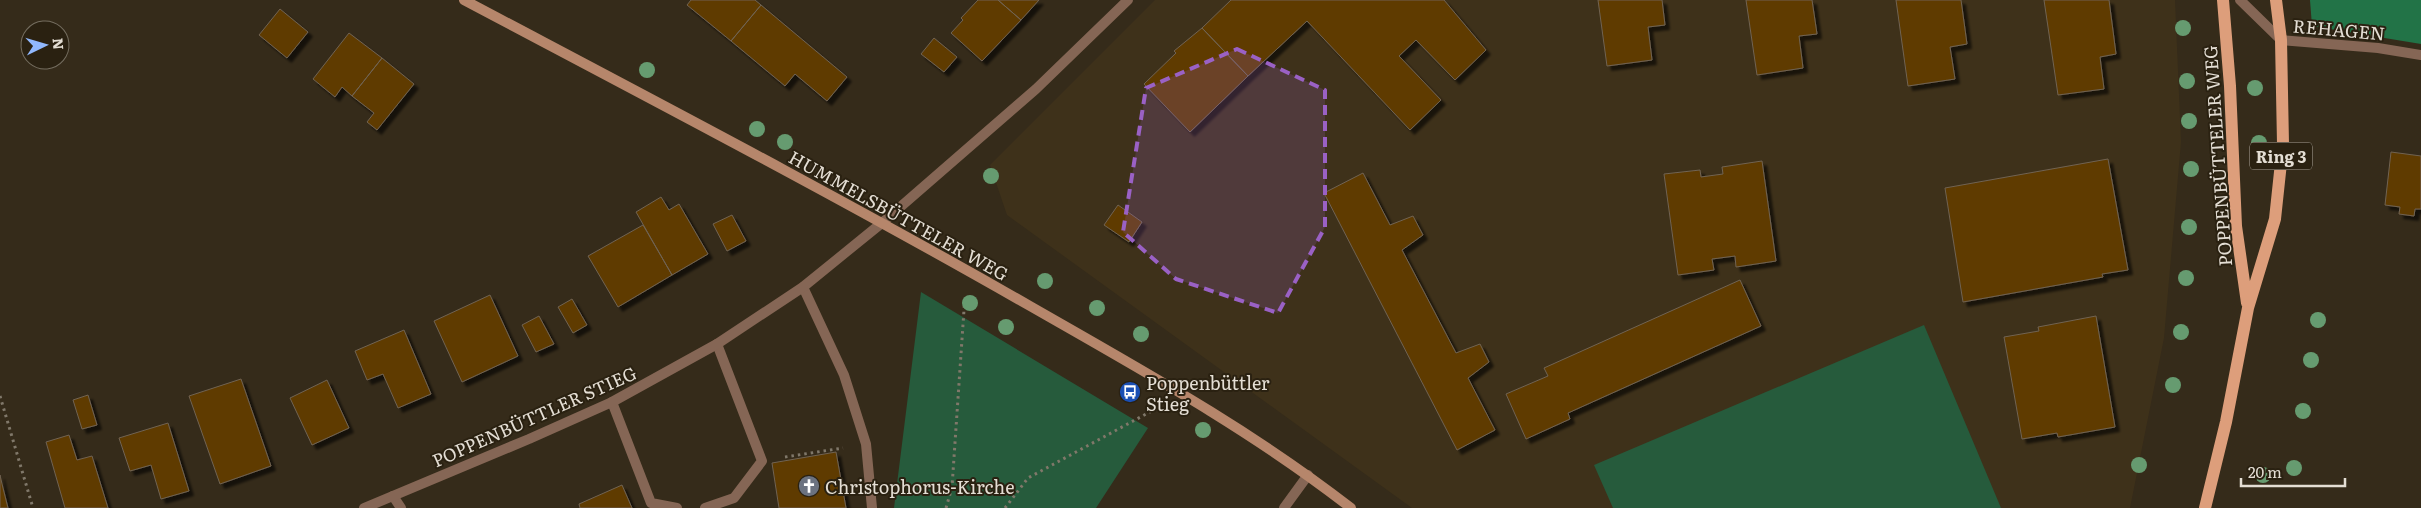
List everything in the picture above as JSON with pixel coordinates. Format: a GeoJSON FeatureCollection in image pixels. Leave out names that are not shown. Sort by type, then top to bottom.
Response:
{"type":"FeatureCollection","features":[{"type":"Feature","properties":{"kind":"main road","name":"POPPENBÜTTELER WEG"},"geometry":{"type":"LineString","coordinates":[[2223,0],[2230,86],[2236,226],[2248,308]]}},
{"type":"Feature","properties":{"kind":"main road","name":"POPPENBÜTTELER WEG"},"geometry":{"type":"LineString","coordinates":[[2205,508],[2226,422],[2248,308],[2275,219],[2283,144],[2281,40],[2276,0]]}},
{"type":"Feature","properties":{"kind":"street","name":"HUMMELSBÜTTELER WEG"},"geometry":{"type":"LineString","coordinates":[[464,0],[883,222],[1183,393],[1308,475],[1352,508]]}},
{"type":"Feature","properties":{"kind":"street","name":"POPPENBÜTTLER STIEG"},"geometry":{"type":"LineString","coordinates":[[364,508],[612,402],[717,344],[803,287],[883,222],[1036,89],[1128,0]]}},
{"type":"Feature","properties":{"kind":"street","name":"REHAGEN"},"geometry":{"type":"LineString","coordinates":[[2240,0],[2281,40],[2378,48],[2421,55]]}},
{"type":"Feature","properties":{"kind":"street"},"geometry":{"type":"LineString","coordinates":[[803,287],[844,375],[866,444],[872,508]]}},
{"type":"Feature","properties":{"kind":"street"},"geometry":{"type":"LineString","coordinates":[[705,508],[734,498],[762,460],[717,344]]}},
{"type":"Feature","properties":{"kind":"street"},"geometry":{"type":"LineString","coordinates":[[612,402],[651,504],[677,508]]}},
{"type":"Feature","properties":{"kind":"street"},"geometry":{"type":"LineString","coordinates":[[1284,508],[1308,475]]}},
{"type":"Feature","properties":{"kind":"street"},"geometry":{"type":"LineString","coordinates":[[393,496],[402,508]]}},
{"type":"Feature","properties":{"kind":"path"},"geometry":{"type":"LineString","coordinates":[[946,508],[952,487],[966,269]]}},
{"type":"Feature","properties":{"kind":"path"},"geometry":{"type":"LineString","coordinates":[[1005,508],[1028,478],[1183,393]]}},
{"type":"Feature","properties":{"kind":"path"},"geometry":{"type":"LineString","coordinates":[[0,396],[32,508]]}},
{"type":"Feature","properties":{"kind":"path"},"geometry":{"type":"LineString","coordinates":[[762,460],[866,444]]}},
{"type":"Feature","properties":{"kind":"highlighted area"},"geometry":{"type":"Polygon","coordinates":[[[1237,49],[1325,90],[1325,227],[1278,313],[1176,279],[1123,232],[1146,88],[1237,49]]]}},
{"type":"Feature","properties":{"kind":"shaded area"},"geometry":{"type":"Polygon","coordinates":[[[1155,0],[2175,0],[2181,142],[2164,338],[2130,508],[1412,508],[1007,215],[990,165],[1155,0]]]}},
{"type":"Feature","properties":{"kind":"green space"},"geometry":{"type":"Polygon","coordinates":[[[2310,0],[2421,0],[2421,44],[2312,26],[2310,0]]]}},
{"type":"Feature","properties":{"kind":"green space"},"geometry":{"type":"Polygon","coordinates":[[[921,292],[1148,428],[1096,508],[894,508],[921,292]]]}},
{"type":"Feature","properties":{"kind":"green space"},"geometry":{"type":"Polygon","coordinates":[[[1924,325],[2001,508],[1613,508],[1594,465],[1924,325]]]}},
{"type":"Feature","properties":{"kind":"building"},"geometry":{"type":"Polygon","coordinates":[[[691,0],[755,0],[761,5],[731,41],[687,5],[691,0]]]}},
{"type":"Feature","properties":{"kind":"building"},"geometry":{"type":"Polygon","coordinates":[[[978,0],[998,0],[1021,20],[982,61],[951,33],[963,20],[961,18],[978,0]]]}},
{"type":"Feature","properties":{"kind":"building"},"geometry":{"type":"Polygon","coordinates":[[[998,0],[1039,0],[1021,20],[998,0]]]}},
{"type":"Feature","properties":{"kind":"building"},"geometry":{"type":"Polygon","coordinates":[[[1231,0],[1444,0],[1486,50],[1455,80],[1416,40],[1399,56],[1441,100],[1410,130],[1307,21],[1248,76],[1202,28],[1231,0]]]}},
{"type":"Feature","properties":{"kind":"building"},"geometry":{"type":"Polygon","coordinates":[[[1598,0],[1662,0],[1665,25],[1648,27],[1652,60],[1607,66],[1598,0]]]}},
{"type":"Feature","properties":{"kind":"building"},"geometry":{"type":"Polygon","coordinates":[[[1746,0],[1812,0],[1817,34],[1799,36],[1803,68],[1757,75],[1746,0]]]}},
{"type":"Feature","properties":{"kind":"building"},"geometry":{"type":"Polygon","coordinates":[[[1896,0],[1961,0],[1967,44],[1950,47],[1955,79],[1908,86],[1896,0]]]}},
{"type":"Feature","properties":{"kind":"building"},"geometry":{"type":"Polygon","coordinates":[[[2044,0],[2109,0],[2116,54],[2100,57],[2104,89],[2058,95],[2044,0]]]}},
{"type":"Feature","properties":{"kind":"building"},"geometry":{"type":"Polygon","coordinates":[[[761,5],[847,77],[827,101],[795,74],[785,86],[731,41],[761,5]]]}},
{"type":"Feature","properties":{"kind":"building"},"geometry":{"type":"Polygon","coordinates":[[[280,9],[308,32],[287,58],[259,35],[280,9]]]}},
{"type":"Feature","properties":{"kind":"building"},"geometry":{"type":"Polygon","coordinates":[[[1202,28],[1248,76],[1190,132],[1144,84],[1176,53],[1174,51],[1202,28]]]}},
{"type":"Feature","properties":{"kind":"building"},"geometry":{"type":"Polygon","coordinates":[[[349,33],[382,58],[352,96],[342,87],[335,97],[313,79],[349,33]]]}},
{"type":"Feature","properties":{"kind":"building"},"geometry":{"type":"Polygon","coordinates":[[[934,38],[957,57],[944,72],[921,54],[934,38]]]}},
{"type":"Feature","properties":{"kind":"building"},"geometry":{"type":"Polygon","coordinates":[[[382,58],[414,84],[377,130],[367,122],[374,113],[352,96],[382,58]]]}},
{"type":"Feature","properties":{"kind":"building"},"geometry":{"type":"Polygon","coordinates":[[[2391,152],[2421,156],[2421,209],[2415,209],[2414,216],[2399,214],[2400,207],[2385,205],[2391,152]]]}},
{"type":"Feature","properties":{"kind":"building"},"geometry":{"type":"Polygon","coordinates":[[[2108,159],[2128,270],[2102,274],[2103,277],[1963,302],[1945,188],[2108,159]]]}},
{"type":"Feature","properties":{"kind":"building"},"geometry":{"type":"Polygon","coordinates":[[[1762,161],[1776,261],[1736,267],[1735,256],[1712,259],[1714,270],[1678,275],[1664,174],[1700,170],[1701,177],[1723,174],[1722,167],[1762,161]]]}},
{"type":"Feature","properties":{"kind":"building"},"geometry":{"type":"Polygon","coordinates":[[[1363,173],[1390,225],[1413,216],[1423,235],[1402,250],[1456,353],[1480,344],[1489,362],[1468,378],[1495,430],[1457,450],[1324,193],[1363,173]]]}},
{"type":"Feature","properties":{"kind":"building"},"geometry":{"type":"Polygon","coordinates":[[[661,197],[669,210],[679,204],[708,254],[672,275],[636,212],[661,197]]]}},
{"type":"Feature","properties":{"kind":"building"},"geometry":{"type":"Polygon","coordinates":[[[1118,205],[1142,222],[1129,242],[1104,225],[1118,205]]]}},
{"type":"Feature","properties":{"kind":"building"},"geometry":{"type":"Polygon","coordinates":[[[732,215],[746,241],[727,251],[713,224],[732,215]]]}},
{"type":"Feature","properties":{"kind":"building"},"geometry":{"type":"Polygon","coordinates":[[[643,225],[672,275],[618,307],[588,256],[643,225]]]}},
{"type":"Feature","properties":{"kind":"building"},"geometry":{"type":"Polygon","coordinates":[[[1740,280],[1761,326],[1568,413],[1570,419],[1526,439],[1506,394],[1548,376],[1544,368],[1740,280]]]}},
{"type":"Feature","properties":{"kind":"building"},"geometry":{"type":"Polygon","coordinates":[[[490,295],[518,356],[462,382],[434,321],[490,295]]]}},
{"type":"Feature","properties":{"kind":"building"},"geometry":{"type":"Polygon","coordinates":[[[572,299],[587,325],[573,333],[558,307],[572,299]]]}},
{"type":"Feature","properties":{"kind":"building"},"geometry":{"type":"Polygon","coordinates":[[[539,316],[554,344],[536,352],[522,325],[539,316]]]}},
{"type":"Feature","properties":{"kind":"building"},"geometry":{"type":"Polygon","coordinates":[[[2096,316],[2115,427],[2058,437],[2057,433],[2022,439],[2004,337],[2039,331],[2038,327],[2096,316]]]}},
{"type":"Feature","properties":{"kind":"building"},"geometry":{"type":"Polygon","coordinates":[[[404,330],[431,394],[398,408],[383,374],[367,380],[355,351],[404,330]]]}},
{"type":"Feature","properties":{"kind":"building"},"geometry":{"type":"Polygon","coordinates":[[[241,379],[271,466],[220,484],[189,396],[241,379]]]}},
{"type":"Feature","properties":{"kind":"building"},"geometry":{"type":"Polygon","coordinates":[[[327,380],[349,428],[312,445],[290,398],[327,380]]]}},
{"type":"Feature","properties":{"kind":"building"},"geometry":{"type":"Polygon","coordinates":[[[88,395],[97,425],[82,429],[73,400],[88,395]]]}},
{"type":"Feature","properties":{"kind":"building"},"geometry":{"type":"Polygon","coordinates":[[[168,423],[189,491],[161,499],[151,465],[130,471],[119,438],[168,423]]]}},
{"type":"Feature","properties":{"kind":"building"},"geometry":{"type":"Polygon","coordinates":[[[69,435],[77,460],[92,456],[108,508],[65,508],[46,442],[69,435]]]}},
{"type":"Feature","properties":{"kind":"building","name":"Christophorus-Kirche"},"geometry":{"type":"Polygon","coordinates":[[[836,452],[846,508],[779,508],[772,463],[836,452]]]}},
{"type":"Feature","properties":{"kind":"building"},"geometry":{"type":"Polygon","coordinates":[[[0,475],[2,484],[8,508],[0,508],[0,475]]]}},
{"type":"Feature","properties":{"kind":"building"},"geometry":{"type":"Polygon","coordinates":[[[622,485],[632,508],[580,508],[579,504],[622,485]]]}},
{"type":"Feature","properties":{"kind":"place","name":"Poppenbüttler Stieg"},"geometry":{"type":"Point","coordinates":[1130,392]}},
{"type":"Feature","properties":{"kind":"place","name":"Christophorus-Kirche"},"geometry":{"type":"Point","coordinates":[809,486]}}]}
